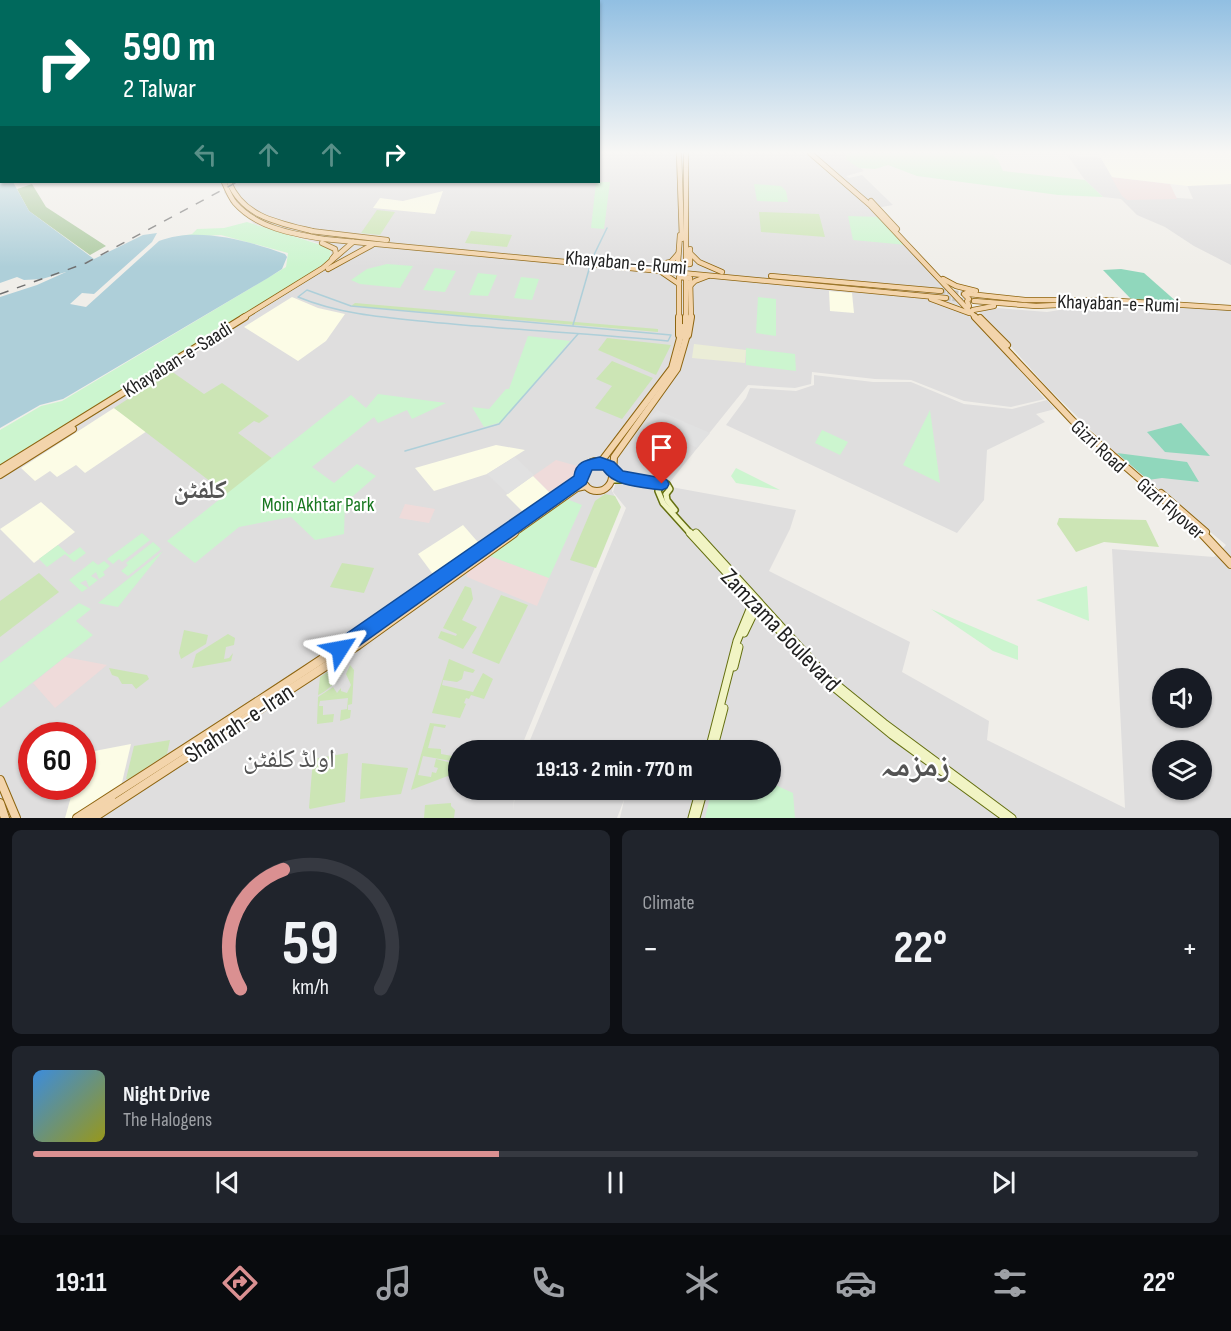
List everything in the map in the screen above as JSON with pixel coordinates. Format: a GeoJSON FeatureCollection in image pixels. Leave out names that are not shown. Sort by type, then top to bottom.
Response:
{"type":"FeatureCollection","features":[{"type":"Feature","properties":{"kind":"main road"},"geometry":{"type":"LineString","coordinates":[[227,191],[227,195],[257,222],[304,235],[351,243]]}},
{"type":"Feature","properties":{"kind":"main road"},"geometry":{"type":"LineString","coordinates":[[231,191],[263,219],[340,237],[351,243]]}},
{"type":"Feature","properties":{"kind":"main road"},"geometry":{"type":"LineString","coordinates":[[681,191],[679,263],[689,265],[690,251],[684,191]]}},
{"type":"Feature","properties":{"kind":"main road"},"geometry":{"type":"LineString","coordinates":[[855,191],[870,205],[946,293],[974,313]]}},
{"type":"Feature","properties":{"kind":"main road"},"geometry":{"type":"LineString","coordinates":[[858,191],[874,205],[974,313]]}},
{"type":"Feature","properties":{"kind":"main road"},"geometry":{"type":"LineString","coordinates":[[681,213],[684,264],[686,219]]}},
{"type":"Feature","properties":{"kind":"main road","name":"Khayaban-e-Rumi"},"geometry":{"type":"LineString","coordinates":[[310,231],[381,241],[946,293]]}},
{"type":"Feature","properties":{"kind":"main road"},"geometry":{"type":"LineString","coordinates":[[304,235],[335,249],[334,258],[323,268]]}},
{"type":"Feature","properties":{"kind":"main road","name":"Khayaban-e-Rumi"},"geometry":{"type":"LineString","coordinates":[[351,243],[381,241]]}},
{"type":"Feature","properties":{"kind":"main road","name":"Khayaban-e-Saadi"},"geometry":{"type":"LineString","coordinates":[[0,475],[335,265],[381,241]]}},
{"type":"Feature","properties":{"kind":"main road"},"geometry":{"type":"LineString","coordinates":[[335,265],[351,251],[351,243]]}},
{"type":"Feature","properties":{"kind":"main road","name":"Khayaban-e-Saadi"},"geometry":{"type":"LineString","coordinates":[[0,469],[323,268],[351,243]]}},
{"type":"Feature","properties":{"kind":"main road"},"geometry":{"type":"LineString","coordinates":[[653,267],[674,261],[680,251]]}},
{"type":"Feature","properties":{"kind":"main road"},"geometry":{"type":"LineString","coordinates":[[690,251],[699,262],[720,273]]}},
{"type":"Feature","properties":{"kind":"main road"},"geometry":{"type":"LineString","coordinates":[[653,267],[682,280]]}},
{"type":"Feature","properties":{"kind":"main road"},"geometry":{"type":"LineString","coordinates":[[690,286],[702,278],[720,273]]}},
{"type":"Feature","properties":{"kind":"main road","name":"Khayaban-e-Rumi"},"geometry":{"type":"LineString","coordinates":[[720,273],[851,289],[946,293]]}},
{"type":"Feature","properties":{"kind":"main road"},"geometry":{"type":"LineString","coordinates":[[602,460],[609,462],[677,369],[683,340],[682,280],[680,277],[686,276],[690,278],[691,326],[683,340],[672,368],[602,460],[584,468],[581,479],[586,486],[599,490],[609,486],[614,475],[613,461],[616,453]]}},
{"type":"Feature","properties":{"kind":"main road"},"geometry":{"type":"LineString","coordinates":[[943,279],[972,296],[991,294]]}},
{"type":"Feature","properties":{"kind":"main road"},"geometry":{"type":"LineString","coordinates":[[828,281],[887,288]]}},
{"type":"Feature","properties":{"kind":"main road"},"geometry":{"type":"LineString","coordinates":[[795,283],[931,299],[951,299],[951,296],[946,293],[842,285],[851,289]]}},
{"type":"Feature","properties":{"kind":"main road"},"geometry":{"type":"LineString","coordinates":[[972,296],[967,301],[974,313]]}},
{"type":"Feature","properties":{"kind":"main road","name":"Khayaban-e-Rumi"},"geometry":{"type":"LineString","coordinates":[[972,296],[1036,306],[1092,303],[1231,310]]}},
{"type":"Feature","properties":{"kind":"main road","name":"Khayaban-e-Rumi"},"geometry":{"type":"LineString","coordinates":[[972,296],[1025,300],[1104,300],[1231,310]]}},
{"type":"Feature","properties":{"kind":"main road"},"geometry":{"type":"LineString","coordinates":[[931,299],[974,313],[993,306],[1047,310],[1092,303]]}},
{"type":"Feature","properties":{"kind":"main road"},"geometry":{"type":"LineString","coordinates":[[1179,306],[1231,310]]}},
{"type":"Feature","properties":{"kind":"main road","name":"Gizri Flyover"},"geometry":{"type":"LineString","coordinates":[[974,313],[1091,438],[1202,533],[1231,562]]}},
{"type":"Feature","properties":{"kind":"main road","name":"Gizri Road"},"geometry":{"type":"LineString","coordinates":[[974,313],[1077,426],[1231,562]]}},
{"type":"Feature","properties":{"kind":"main road"},"geometry":{"type":"LineString","coordinates":[[602,460],[614,475],[659,488],[666,494]]}},
{"type":"Feature","properties":{"kind":"main road","name":"Shahrah-e-Iran"},"geometry":{"type":"LineString","coordinates":[[128,795],[358,645],[581,479]]}},
{"type":"Feature","properties":{"kind":"main road","name":"Shahrah-e-Iran"},"geometry":{"type":"LineString","coordinates":[[140,777],[316,665],[577,488],[586,486]]}},
{"type":"Feature","properties":{"kind":"main road","name":"Zamzama Boulevard"},"geometry":{"type":"LineString","coordinates":[[1006,818],[892,735],[825,680],[663,502],[659,488],[670,487],[666,494],[667,500],[676,511],[755,602],[826,676],[884,723],[1012,818]]}},
{"type":"Feature","properties":{"kind":"main road"},"geometry":{"type":"LineString","coordinates":[[713,740],[737,641],[755,602]]}},
{"type":"Feature","properties":{"kind":"main road"},"geometry":{"type":"LineString","coordinates":[[714,740],[741,640],[755,602]]}},
{"type":"Feature","properties":{"kind":"main road"},"geometry":{"type":"LineString","coordinates":[[77,818],[140,777]]}},
{"type":"Feature","properties":{"kind":"main road"},"geometry":{"type":"LineString","coordinates":[[86,818],[123,793],[140,777]]}},
{"type":"Feature","properties":{"kind":"main road"},"geometry":{"type":"LineString","coordinates":[[0,780],[16,818]]}},
{"type":"Feature","properties":{"kind":"main road"},"geometry":{"type":"LineString","coordinates":[[93,818],[128,795]]}},
{"type":"Feature","properties":{"kind":"main road"},"geometry":{"type":"LineString","coordinates":[[101,818],[128,795]]}},
{"type":"Feature","properties":{"kind":"main road"},"geometry":{"type":"LineString","coordinates":[[694,818],[699,800]]}},
{"type":"Feature","properties":{"kind":"main road"},"geometry":{"type":"LineString","coordinates":[[0,803],[5,818]]}},
{"type":"Feature","properties":{"kind":"shaded area","name":"کلفٹن"},"geometry":{"type":"Polygon","coordinates":[[[224,191],[879,191],[893,205],[876,208],[1045,399],[1011,407],[964,401],[911,380],[875,379],[812,372],[811,384],[795,388],[748,385],[670,482],[621,473],[615,478],[612,491],[620,506],[524,740],[448,740],[448,800],[514,800],[513,810],[514,800],[624,800],[617,818],[0,818],[0,470],[331,259],[331,247],[254,224],[224,191]]]}},
{"type":"Feature","properties":{"kind":"shaded area"},"geometry":{"type":"Polygon","coordinates":[[[443,191],[435,214],[373,208],[380,198],[403,201],[443,191]]]}},
{"type":"Feature","properties":{"kind":"shaded area"},"geometry":{"type":"Polygon","coordinates":[[[1097,191],[1120,191],[1122,194],[1193,199],[1190,191],[1231,191],[1231,265],[1194,246],[1165,227],[1137,215],[1121,199],[1103,197],[1097,191]]]}},
{"type":"Feature","properties":{"kind":"shaded area"},"geometry":{"type":"Polygon","coordinates":[[[1119,191],[1173,191],[1177,199],[1127,200],[1119,191]]]}},
{"type":"Feature","properties":{"kind":"shaded area"},"geometry":{"type":"Polygon","coordinates":[[[829,291],[852,293],[854,313],[830,311],[829,291]]]}},
{"type":"Feature","properties":{"kind":"shaded area"},"geometry":{"type":"Polygon","coordinates":[[[292,297],[318,308],[345,314],[326,341],[298,361],[244,327],[292,297]]]}},
{"type":"Feature","properties":{"kind":"shaded area"},"geometry":{"type":"Polygon","coordinates":[[[1109,302],[1231,310],[1231,818],[620,818],[624,800],[781,800],[781,740],[530,740],[626,508],[613,492],[616,482],[622,478],[796,510],[790,529],[769,571],[910,642],[902,672],[989,721],[987,740],[1125,808],[1112,549],[1214,557],[1226,545],[1104,443],[1047,387],[979,311],[998,308],[1047,312],[1109,302]]]}},
{"type":"Feature","properties":{"kind":"shaded area"},"geometry":{"type":"Polygon","coordinates":[[[694,344],[746,350],[745,363],[692,358],[694,344]]]}},
{"type":"Feature","properties":{"kind":"shaded area"},"geometry":{"type":"Polygon","coordinates":[[[814,375],[873,382],[911,382],[964,404],[1012,409],[1047,400],[1055,409],[1036,414],[1045,422],[987,450],[984,500],[957,533],[726,425],[746,398],[750,388],[796,391],[814,385],[814,375]]]}},
{"type":"Feature","properties":{"kind":"shaded area"},"geometry":{"type":"Polygon","coordinates":[[[114,408],[147,431],[85,473],[76,465],[57,477],[50,471],[35,481],[21,468],[114,408]]]}},
{"type":"Feature","properties":{"kind":"shaded area"},"geometry":{"type":"Polygon","coordinates":[[[657,410],[710,433],[697,448],[647,422],[657,410]]]}},
{"type":"Feature","properties":{"kind":"shaded area"},"geometry":{"type":"Polygon","coordinates":[[[496,445],[525,450],[487,474],[434,491],[415,468],[496,445]]]}},
{"type":"Feature","properties":{"kind":"shaded area"},"geometry":{"type":"Polygon","coordinates":[[[515,457],[534,475],[508,494],[487,474],[515,457]]]}},
{"type":"Feature","properties":{"kind":"shaded area"},"geometry":{"type":"Polygon","coordinates":[[[556,460],[584,468],[581,479],[555,498],[533,476],[556,460]]]}},
{"type":"Feature","properties":{"kind":"shaded area"},"geometry":{"type":"Polygon","coordinates":[[[533,476],[555,498],[528,517],[506,495],[533,476]]]}},
{"type":"Feature","properties":{"kind":"shaded area"},"geometry":{"type":"Polygon","coordinates":[[[41,502],[75,532],[34,563],[0,529],[41,502]]]}},
{"type":"Feature","properties":{"kind":"shaded area"},"geometry":{"type":"Polygon","coordinates":[[[405,504],[435,509],[429,523],[399,518],[405,504]]]}},
{"type":"Feature","properties":{"kind":"shaded area"},"geometry":{"type":"Polygon","coordinates":[[[463,525],[483,548],[438,581],[418,554],[463,525]]]}},
{"type":"Feature","properties":{"kind":"shaded area"},"geometry":{"type":"Polygon","coordinates":[[[487,555],[549,578],[537,606],[467,577],[467,572],[487,555]]]}},
{"type":"Feature","properties":{"kind":"shaded area"},"geometry":{"type":"Polygon","coordinates":[[[65,657],[107,665],[55,708],[33,683],[65,657]]]}},
{"type":"Feature","properties":{"kind":"shaded area"},"geometry":{"type":"Polygon","coordinates":[[[131,744],[120,791],[77,818],[65,818],[70,800],[96,800],[96,751],[131,744]]]}},
{"type":"Feature","properties":{"kind":"green space"},"geometry":{"type":"Polygon","coordinates":[[[18,191],[36,191],[46,207],[106,246],[90,255],[29,211],[18,191]]]}},
{"type":"Feature","properties":{"kind":"green space"},"geometry":{"type":"Polygon","coordinates":[[[595,191],[609,191],[604,229],[591,228],[595,191]]]}},
{"type":"Feature","properties":{"kind":"green space"},"geometry":{"type":"Polygon","coordinates":[[[755,191],[786,191],[788,202],[757,201],[755,191]]]}},
{"type":"Feature","properties":{"kind":"green space"},"geometry":{"type":"Polygon","coordinates":[[[1030,191],[1097,191],[1103,197],[1030,191]]]}},
{"type":"Feature","properties":{"kind":"green space"},"geometry":{"type":"Polygon","coordinates":[[[377,210],[395,212],[380,235],[361,233],[377,210]]]}},
{"type":"Feature","properties":{"kind":"green space"},"geometry":{"type":"Polygon","coordinates":[[[759,212],[819,214],[825,237],[761,232],[759,212]]]}},
{"type":"Feature","properties":{"kind":"green space"},"geometry":{"type":"Polygon","coordinates":[[[848,216],[880,217],[907,245],[853,240],[848,216]]]}},
{"type":"Feature","properties":{"kind":"green space"},"geometry":{"type":"Polygon","coordinates":[[[247,222],[331,248],[330,259],[299,281],[0,466],[0,430],[41,406],[62,401],[286,267],[288,253],[221,235],[170,238],[192,234],[197,229],[224,228],[247,222]]]}},
{"type":"Feature","properties":{"kind":"green space"},"geometry":{"type":"Polygon","coordinates":[[[471,231],[512,235],[507,247],[465,243],[471,231]]]}},
{"type":"Feature","properties":{"kind":"green space"},"geometry":{"type":"Polygon","coordinates":[[[387,264],[413,266],[400,288],[360,284],[351,280],[367,269],[387,264]]]}},
{"type":"Feature","properties":{"kind":"green space"},"geometry":{"type":"Polygon","coordinates":[[[435,268],[456,271],[445,292],[423,290],[435,268]]]}},
{"type":"Feature","properties":{"kind":"green space"},"geometry":{"type":"Polygon","coordinates":[[[1121,269],[1144,273],[1178,303],[1132,300],[1103,270],[1121,269]]]}},
{"type":"Feature","properties":{"kind":"green space"},"geometry":{"type":"Polygon","coordinates":[[[478,273],[497,275],[488,296],[469,295],[478,273]]]}},
{"type":"Feature","properties":{"kind":"green space"},"geometry":{"type":"Polygon","coordinates":[[[521,277],[539,279],[532,300],[514,298],[521,277]]]}},
{"type":"Feature","properties":{"kind":"green space"},"geometry":{"type":"Polygon","coordinates":[[[758,297],[776,299],[776,336],[756,333],[758,297]]]}},
{"type":"Feature","properties":{"kind":"green space"},"geometry":{"type":"Polygon","coordinates":[[[355,303],[658,329],[658,332],[351,306],[355,303]]]}},
{"type":"Feature","properties":{"kind":"green space"},"geometry":{"type":"Polygon","coordinates":[[[528,336],[570,341],[502,422],[484,427],[472,407],[489,409],[506,389],[509,389],[528,336]]]}},
{"type":"Feature","properties":{"kind":"green space"},"geometry":{"type":"Polygon","coordinates":[[[607,338],[671,345],[656,375],[598,350],[607,338]]]}},
{"type":"Feature","properties":{"kind":"green space"},"geometry":{"type":"Polygon","coordinates":[[[746,348],[795,354],[796,371],[746,365],[746,348]]]}},
{"type":"Feature","properties":{"kind":"green space"},"geometry":{"type":"Polygon","coordinates":[[[612,361],[653,378],[622,419],[595,408],[612,386],[596,379],[612,361]]]}},
{"type":"Feature","properties":{"kind":"green space"},"geometry":{"type":"Polygon","coordinates":[[[171,371],[204,394],[222,383],[269,416],[259,423],[254,421],[238,433],[273,459],[228,495],[114,408],[171,371]]]}},
{"type":"Feature","properties":{"kind":"green space","name":"Moin Akhtar Park"},"geometry":{"type":"Polygon","coordinates":[[[378,394],[446,403],[412,419],[407,410],[378,423],[374,417],[312,467],[334,483],[357,464],[376,476],[345,503],[344,534],[315,540],[291,517],[239,527],[195,563],[167,541],[351,395],[366,408],[378,394]]]}},
{"type":"Feature","properties":{"kind":"green space"},"geometry":{"type":"Polygon","coordinates":[[[930,410],[940,483],[903,465],[930,410]]]}},
{"type":"Feature","properties":{"kind":"green space"},"geometry":{"type":"Polygon","coordinates":[[[1181,423],[1210,456],[1165,452],[1147,432],[1181,423]]]}},
{"type":"Feature","properties":{"kind":"green space"},"geometry":{"type":"Polygon","coordinates":[[[822,430],[848,442],[840,455],[815,443],[822,430]]]}},
{"type":"Feature","properties":{"kind":"green space"},"geometry":{"type":"Polygon","coordinates":[[[1117,453],[1187,462],[1199,482],[1162,478],[1148,480],[1117,453]]]}},
{"type":"Feature","properties":{"kind":"green space"},"geometry":{"type":"Polygon","coordinates":[[[736,468],[780,490],[736,483],[731,476],[736,468]]]}},
{"type":"Feature","properties":{"kind":"green space"},"geometry":{"type":"Polygon","coordinates":[[[605,494],[615,496],[621,507],[596,568],[570,560],[595,501],[605,494]]]}},
{"type":"Feature","properties":{"kind":"green space"},"geometry":{"type":"Polygon","coordinates":[[[564,498],[582,505],[549,578],[487,555],[564,498]]]}},
{"type":"Feature","properties":{"kind":"green space"},"geometry":{"type":"Polygon","coordinates":[[[1059,518],[1146,520],[1159,547],[1104,542],[1076,552],[1057,524],[1059,518]]]}},
{"type":"Feature","properties":{"kind":"green space"},"geometry":{"type":"Polygon","coordinates":[[[142,533],[150,540],[122,562],[119,559],[113,564],[107,559],[142,533]]]}},
{"type":"Feature","properties":{"kind":"green space"},"geometry":{"type":"Polygon","coordinates":[[[153,542],[161,549],[128,576],[121,571],[128,565],[126,563],[153,542]]]}},
{"type":"Feature","properties":{"kind":"green space"},"geometry":{"type":"Polygon","coordinates":[[[58,545],[69,555],[80,547],[86,553],[74,562],[65,554],[47,567],[39,559],[58,545]]]}},
{"type":"Feature","properties":{"kind":"green space"},"geometry":{"type":"Polygon","coordinates":[[[163,551],[118,607],[98,603],[163,551]]]}},
{"type":"Feature","properties":{"kind":"green space"},"geometry":{"type":"Polygon","coordinates":[[[93,561],[98,565],[104,561],[110,566],[103,572],[105,575],[99,579],[96,572],[91,576],[98,580],[89,587],[86,580],[80,583],[88,588],[82,592],[69,580],[93,561]]]}},
{"type":"Feature","properties":{"kind":"green space"},"geometry":{"type":"Polygon","coordinates":[[[342,563],[374,568],[364,593],[330,587],[342,563]]]}},
{"type":"Feature","properties":{"kind":"green space"},"geometry":{"type":"Polygon","coordinates":[[[39,573],[59,592],[0,637],[0,601],[39,573]]]}},
{"type":"Feature","properties":{"kind":"green space"},"geometry":{"type":"Polygon","coordinates":[[[465,586],[471,588],[473,599],[462,620],[477,627],[463,649],[438,638],[441,631],[456,636],[457,634],[443,628],[465,586]]]}},
{"type":"Feature","properties":{"kind":"green space"},"geometry":{"type":"Polygon","coordinates":[[[1087,586],[1089,621],[1036,600],[1087,586]]]}},
{"type":"Feature","properties":{"kind":"green space"},"geometry":{"type":"Polygon","coordinates":[[[501,595],[528,605],[499,664],[472,653],[501,595]]]}},
{"type":"Feature","properties":{"kind":"green space"},"geometry":{"type":"Polygon","coordinates":[[[79,603],[91,609],[76,621],[93,635],[0,708],[0,663],[79,603]]]}},
{"type":"Feature","properties":{"kind":"green space"},"geometry":{"type":"Polygon","coordinates":[[[931,609],[1018,646],[1018,660],[993,651],[931,609]]]}},
{"type":"Feature","properties":{"kind":"green space"},"geometry":{"type":"Polygon","coordinates":[[[184,630],[208,635],[206,644],[181,659],[179,653],[184,630]]]}},
{"type":"Feature","properties":{"kind":"green space"},"geometry":{"type":"Polygon","coordinates":[[[228,634],[235,638],[234,645],[226,647],[224,659],[229,658],[233,653],[231,661],[192,668],[196,654],[228,634]]]}},
{"type":"Feature","properties":{"kind":"green space"},"geometry":{"type":"Polygon","coordinates":[[[449,659],[475,670],[473,673],[464,671],[462,679],[457,682],[443,680],[442,685],[473,692],[483,673],[493,679],[484,699],[471,695],[469,699],[466,698],[460,718],[432,713],[449,659]]]}},
{"type":"Feature","properties":{"kind":"green space"},"geometry":{"type":"Polygon","coordinates":[[[342,662],[347,664],[339,677],[327,690],[318,695],[320,677],[342,662]]]}},
{"type":"Feature","properties":{"kind":"green space"},"geometry":{"type":"Polygon","coordinates":[[[350,665],[354,670],[352,704],[348,705],[348,710],[351,710],[350,718],[340,721],[341,710],[347,709],[348,698],[320,701],[319,706],[323,706],[323,715],[334,714],[333,722],[317,724],[318,697],[333,687],[337,693],[341,688],[341,691],[347,693],[351,685],[346,674],[350,665]]]}},
{"type":"Feature","properties":{"kind":"green space"},"geometry":{"type":"Polygon","coordinates":[[[109,668],[147,675],[149,679],[136,689],[132,684],[122,684],[118,677],[112,675],[109,668]]]}},
{"type":"Feature","properties":{"kind":"green space"},"geometry":{"type":"Polygon","coordinates":[[[430,723],[446,725],[445,728],[434,726],[428,748],[441,749],[441,754],[448,755],[448,760],[423,756],[418,775],[431,777],[432,772],[436,773],[438,768],[434,767],[436,759],[448,762],[448,776],[411,790],[430,723]]]}},
{"type":"Feature","properties":{"kind":"green space"},"geometry":{"type":"Polygon","coordinates":[[[170,740],[167,754],[126,779],[134,746],[170,740]]]}},
{"type":"Feature","properties":{"kind":"green space"},"geometry":{"type":"Polygon","coordinates":[[[348,753],[345,802],[310,809],[313,759],[348,753]]]}},
{"type":"Feature","properties":{"kind":"green space"},"geometry":{"type":"Polygon","coordinates":[[[362,763],[408,768],[401,794],[360,799],[362,763]]]}},
{"type":"Feature","properties":{"kind":"green space"},"geometry":{"type":"Polygon","coordinates":[[[781,788],[793,793],[795,818],[705,818],[709,800],[781,800],[781,788]]]}},
{"type":"Feature","properties":{"kind":"green space"},"geometry":{"type":"Polygon","coordinates":[[[451,803],[455,810],[454,818],[424,818],[425,805],[451,803]]]}},
{"type":"Feature","properties":{"kind":"water"},"geometry":{"type":"Polygon","coordinates":[[[0,191],[18,191],[29,211],[94,259],[143,235],[157,233],[152,242],[94,294],[82,293],[70,304],[86,307],[159,241],[174,237],[206,235],[223,237],[271,249],[287,257],[282,269],[268,278],[63,399],[40,405],[0,428],[0,297],[37,285],[66,272],[42,279],[24,280],[17,277],[0,283],[0,191]]]}},
{"type":"Feature","properties":{"kind":"waterway"},"geometry":{"type":"LineString","coordinates":[[591,261],[607,228]]}},
{"type":"Feature","properties":{"kind":"waterway"},"geometry":{"type":"LineString","coordinates":[[573,325],[590,266]]}},
{"type":"Feature","properties":{"kind":"waterway"},"geometry":{"type":"LineString","coordinates":[[307,290],[351,306],[671,335],[668,341],[386,318],[333,308],[298,297],[307,290]]}},
{"type":"Feature","properties":{"kind":"waterway"},"geometry":{"type":"LineString","coordinates":[[405,451],[499,424],[578,334]]}},
{"type":"Feature","properties":{"kind":"tunnel"},"geometry":{"type":"LineString","coordinates":[[941,291],[968,294]]}},
{"type":"Feature","properties":{"kind":"tunnel"},"geometry":{"type":"LineString","coordinates":[[946,298],[974,301]]}},
{"type":"Feature","properties":{"kind":"railway"},"geometry":{"type":"LineString","coordinates":[[0,294],[86,263],[220,191]]}},
{"type":"Feature","properties":{"kind":"district","name":"کلفٹن"},"geometry":{"type":"Point","coordinates":[200,489]}},
{"type":"Feature","properties":{"kind":"district","name":"اولڈ کلفٹن"},"geometry":{"type":"Point","coordinates":[289,758]}},
{"type":"Feature","properties":{"kind":"district","name":"زمزمہ"},"geometry":{"type":"Point","coordinates":[915,765]}},
{"type":"Feature","properties":{"kind":"route"},"geometry":{"type":"LineString","coordinates":[[340,649],[397,611],[581,479],[582,471],[587,466],[600,463],[608,466],[614,474],[621,477],[662,484]]}}]}
